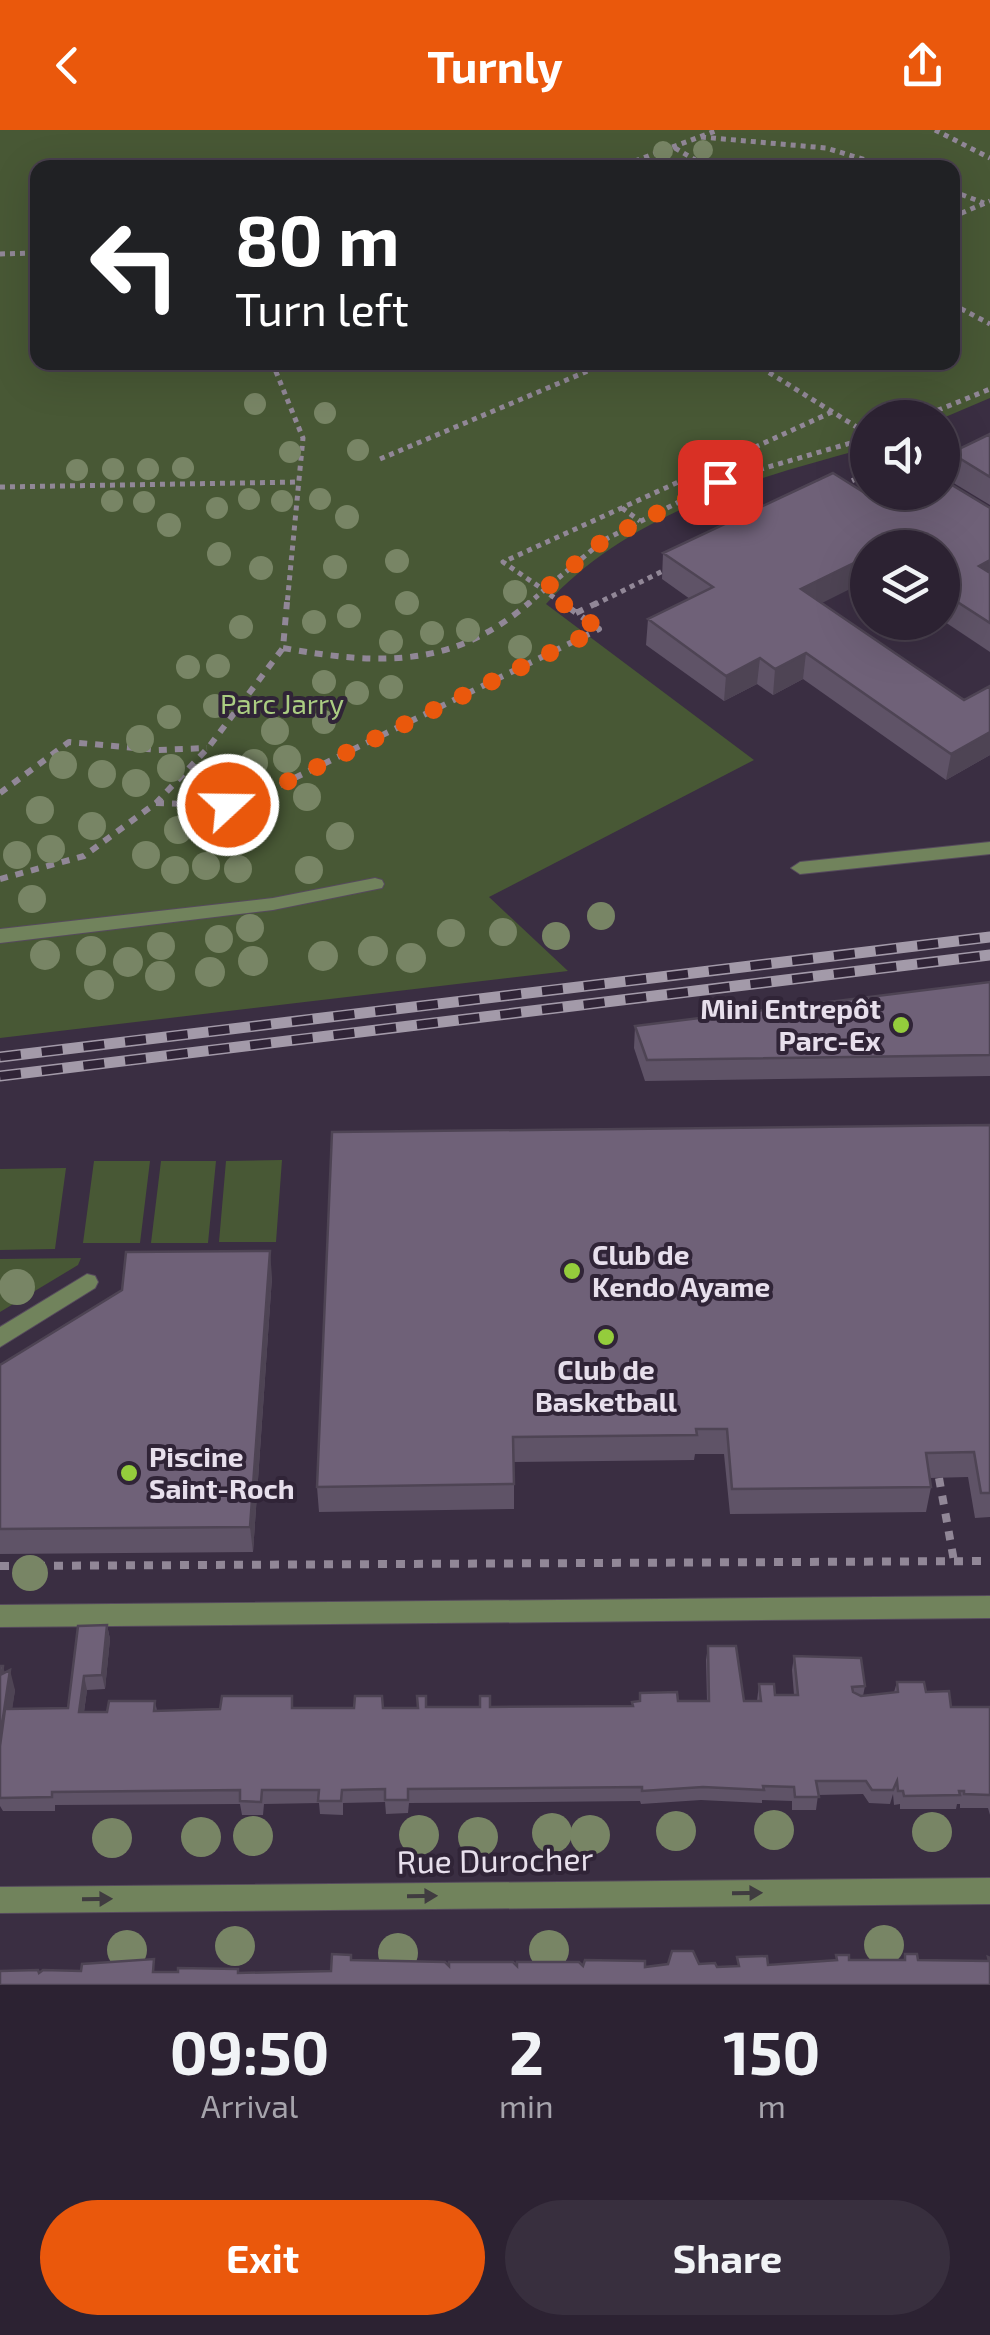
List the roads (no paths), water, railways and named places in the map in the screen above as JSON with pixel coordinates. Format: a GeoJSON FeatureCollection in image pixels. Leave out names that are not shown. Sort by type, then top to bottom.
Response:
{"type":"FeatureCollection","features":[{"type":"Feature","properties":{"kind":"street"},"geometry":{"type":"LineString","coordinates":[[800,868],[990,848]]}},
{"type":"Feature","properties":{"kind":"street"},"geometry":{"type":"LineString","coordinates":[[0,936],[272,904],[375,884]]}},
{"type":"Feature","properties":{"kind":"street"},"geometry":{"type":"LineString","coordinates":[[0,1338],[86,1282]]}},
{"type":"Feature","properties":{"kind":"street"},"geometry":{"type":"LineString","coordinates":[[0,1616],[990,1607]]}},
{"type":"Feature","properties":{"kind":"street","name":"Rue Durocher"},"geometry":{"type":"LineString","coordinates":[[0,1900],[990,1891]]}},
{"type":"Feature","properties":{"kind":"railway"},"geometry":{"type":"LineString","coordinates":[[0,1057],[990,937]]}},
{"type":"Feature","properties":{"kind":"railway"},"geometry":{"type":"LineString","coordinates":[[0,1076],[990,955]]}},
{"type":"Feature","properties":{"kind":"place","name":"Mini Entrepôt Parc-Ex"},"geometry":{"type":"Point","coordinates":[901,1025]}},
{"type":"Feature","properties":{"kind":"place","name":"Club de Kendo Ayame"},"geometry":{"type":"Point","coordinates":[572,1271]}},
{"type":"Feature","properties":{"kind":"place","name":"Club de Basketball"},"geometry":{"type":"Point","coordinates":[606,1337]}},
{"type":"Feature","properties":{"kind":"place","name":"Piscine Saint-Roch"},"geometry":{"type":"Point","coordinates":[129,1473]}},
{"type":"Feature","properties":{"kind":"park label","name":"Parc Jarry"},"geometry":{"type":"Point","coordinates":[282,704]}}]}
